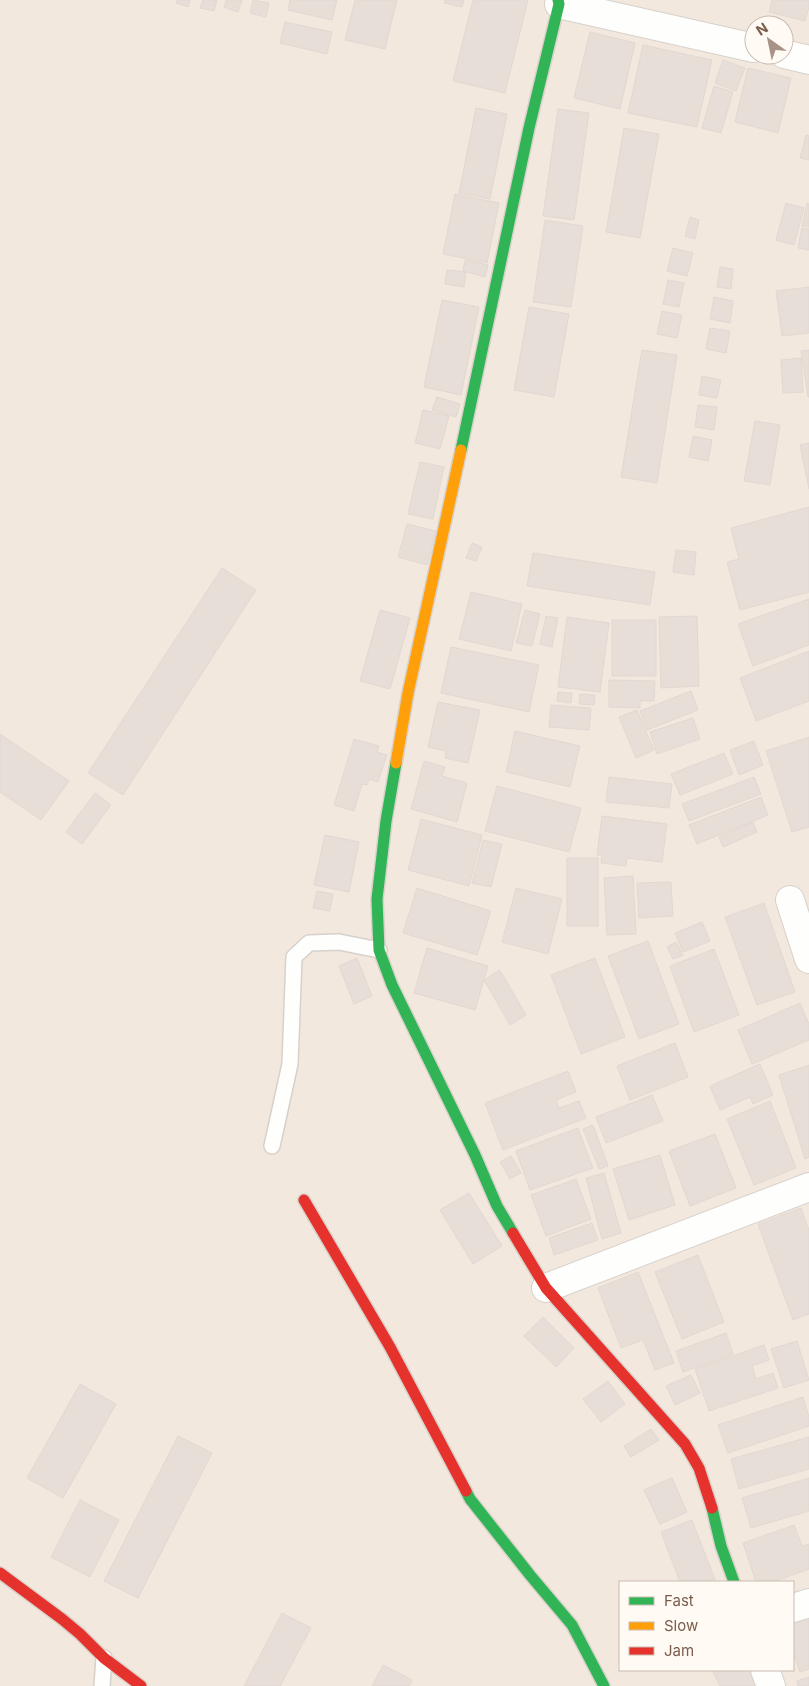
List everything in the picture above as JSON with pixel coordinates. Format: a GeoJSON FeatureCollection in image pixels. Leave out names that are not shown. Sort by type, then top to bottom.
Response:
{"type":"FeatureCollection","features":[{"type":"Feature","properties":{"kind":"street"},"geometry":{"type":"LineString","coordinates":[[734,1581],[721,1546],[710,1500],[699,1468],[685,1444],[546,1288],[497,1206],[475,1155],[392,985],[379,950],[378,899],[385,831],[408,693],[477,378],[529,128],[558,2],[744,46]]}},
{"type":"Feature","properties":{"kind":"street"},"geometry":{"type":"LineString","coordinates":[[794,56],[809,60]]}},
{"type":"Feature","properties":{"kind":"street"},"geometry":{"type":"LineString","coordinates":[[790,900],[809,959]]}},
{"type":"Feature","properties":{"kind":"street"},"geometry":{"type":"LineString","coordinates":[[546,1288],[809,1187]]}},
{"type":"Feature","properties":{"kind":"street"},"geometry":{"type":"LineString","coordinates":[[304,1200],[390,1347],[470,1499],[572,1625],[604,1686]]}},
{"type":"Feature","properties":{"kind":"street"},"geometry":{"type":"LineString","coordinates":[[0,1573],[68,1624],[104,1658],[141,1686]]}},
{"type":"Feature","properties":{"kind":"street"},"geometry":{"type":"LineString","coordinates":[[794,1608],[809,1603]]}},
{"type":"Feature","properties":{"kind":"street"},"geometry":{"type":"LineString","coordinates":[[765,1671],[771,1686]]}},
{"type":"Feature","properties":{"kind":"lane"},"geometry":{"type":"LineString","coordinates":[[272,1146],[290,1064],[294,957],[309,943],[339,942],[379,950]]}},
{"type":"Feature","properties":{"kind":"lane"},"geometry":{"type":"LineString","coordinates":[[102,1686],[104,1658]]}},
{"type":"Feature","properties":{"kind":"shaded area"},"geometry":{"type":"Polygon","coordinates":[[[0,0],[809,0],[809,1686],[0,1686],[0,0]]]}},
{"type":"Feature","properties":{"kind":"building"},"geometry":{"type":"Polygon","coordinates":[[[177,0],[190,0],[188,7],[176,3],[177,0]]]}},
{"type":"Feature","properties":{"kind":"building"},"geometry":{"type":"Polygon","coordinates":[[[203,0],[217,0],[214,11],[200,8],[203,0]]]}},
{"type":"Feature","properties":{"kind":"building"},"geometry":{"type":"Polygon","coordinates":[[[226,0],[242,0],[238,12],[224,7],[226,0]]]}},
{"type":"Feature","properties":{"kind":"building"},"geometry":{"type":"Polygon","coordinates":[[[253,0],[269,3],[266,17],[250,13],[253,0]]]}},
{"type":"Feature","properties":{"kind":"building"},"geometry":{"type":"Polygon","coordinates":[[[290,0],[337,0],[332,20],[288,10],[290,0]]]}},
{"type":"Feature","properties":{"kind":"building"},"geometry":{"type":"Polygon","coordinates":[[[355,0],[397,0],[385,49],[345,40],[355,0]]]}},
{"type":"Feature","properties":{"kind":"building"},"geometry":{"type":"Polygon","coordinates":[[[445,0],[464,0],[462,7],[444,3],[445,0]]]}},
{"type":"Feature","properties":{"kind":"building"},"geometry":{"type":"Polygon","coordinates":[[[473,0],[528,0],[505,93],[453,81],[473,0]]]}},
{"type":"Feature","properties":{"kind":"building"},"geometry":{"type":"Polygon","coordinates":[[[772,0],[809,0],[805,21],[794,18],[794,15],[781,15],[769,12],[772,0]]]}},
{"type":"Feature","properties":{"kind":"building"},"geometry":{"type":"Polygon","coordinates":[[[285,22],[332,32],[327,54],[280,43],[285,22]]]}},
{"type":"Feature","properties":{"kind":"building"},"geometry":{"type":"Polygon","coordinates":[[[590,32],[635,43],[620,109],[574,98],[590,32]]]}},
{"type":"Feature","properties":{"kind":"building"},"geometry":{"type":"Polygon","coordinates":[[[643,45],[712,60],[697,127],[628,113],[643,45]]]}},
{"type":"Feature","properties":{"kind":"building"},"geometry":{"type":"Polygon","coordinates":[[[723,60],[745,68],[736,91],[715,83],[723,60]]]}},
{"type":"Feature","properties":{"kind":"building"},"geometry":{"type":"Polygon","coordinates":[[[748,68],[791,78],[778,133],[735,122],[748,68]]]}},
{"type":"Feature","properties":{"kind":"building"},"geometry":{"type":"Polygon","coordinates":[[[714,86],[733,92],[721,133],[702,128],[714,86]]]}},
{"type":"Feature","properties":{"kind":"building"},"geometry":{"type":"Polygon","coordinates":[[[476,108],[507,114],[490,199],[459,193],[476,108]]]}},
{"type":"Feature","properties":{"kind":"building"},"geometry":{"type":"Polygon","coordinates":[[[558,109],[589,113],[574,220],[543,216],[558,109]]]}},
{"type":"Feature","properties":{"kind":"building"},"geometry":{"type":"Polygon","coordinates":[[[624,128],[659,134],[640,238],[606,232],[624,128]]]}},
{"type":"Feature","properties":{"kind":"building"},"geometry":{"type":"Polygon","coordinates":[[[806,135],[809,136],[809,160],[800,158],[806,135]]]}},
{"type":"Feature","properties":{"kind":"building"},"geometry":{"type":"Polygon","coordinates":[[[455,194],[499,203],[487,263],[443,254],[455,194]]]}},
{"type":"Feature","properties":{"kind":"building"},"geometry":{"type":"Polygon","coordinates":[[[786,203],[804,208],[794,245],[776,240],[786,203]]]}},
{"type":"Feature","properties":{"kind":"building"},"geometry":{"type":"Polygon","coordinates":[[[807,203],[809,204],[809,227],[802,226],[807,203]]]}},
{"type":"Feature","properties":{"kind":"building"},"geometry":{"type":"Polygon","coordinates":[[[690,217],[699,220],[695,239],[685,236],[690,217]]]}},
{"type":"Feature","properties":{"kind":"building"},"geometry":{"type":"Polygon","coordinates":[[[545,220],[583,226],[571,307],[533,302],[545,220]]]}},
{"type":"Feature","properties":{"kind":"building"},"geometry":{"type":"Polygon","coordinates":[[[802,228],[809,229],[809,250],[798,248],[802,228]]]}},
{"type":"Feature","properties":{"kind":"building"},"geometry":{"type":"Polygon","coordinates":[[[673,248],[693,253],[687,276],[667,271],[673,248]]]}},
{"type":"Feature","properties":{"kind":"building"},"geometry":{"type":"Polygon","coordinates":[[[465,260],[488,265],[485,277],[463,271],[465,260]]]}},
{"type":"Feature","properties":{"kind":"building"},"geometry":{"type":"Polygon","coordinates":[[[720,267],[733,269],[731,289],[717,287],[720,267]]]}},
{"type":"Feature","properties":{"kind":"building"},"geometry":{"type":"Polygon","coordinates":[[[447,270],[466,272],[464,287],[445,284],[447,270]]]}},
{"type":"Feature","properties":{"kind":"building"},"geometry":{"type":"Polygon","coordinates":[[[668,280],[684,283],[679,307],[663,304],[668,280]]]}},
{"type":"Feature","properties":{"kind":"building"},"geometry":{"type":"Polygon","coordinates":[[[809,287],[809,333],[782,336],[776,291],[809,287]]]}},
{"type":"Feature","properties":{"kind":"building"},"geometry":{"type":"Polygon","coordinates":[[[714,297],[733,301],[730,323],[710,319],[714,297]]]}},
{"type":"Feature","properties":{"kind":"building"},"geometry":{"type":"Polygon","coordinates":[[[442,300],[479,307],[461,395],[424,387],[442,300]]]}},
{"type":"Feature","properties":{"kind":"building"},"geometry":{"type":"Polygon","coordinates":[[[529,307],[569,314],[554,397],[514,390],[529,307]]]}},
{"type":"Feature","properties":{"kind":"building"},"geometry":{"type":"Polygon","coordinates":[[[662,311],[682,315],[677,338],[657,334],[662,311]]]}},
{"type":"Feature","properties":{"kind":"building"},"geometry":{"type":"Polygon","coordinates":[[[710,328],[730,331],[726,353],[706,349],[710,328]]]}},
{"type":"Feature","properties":{"kind":"building"},"geometry":{"type":"Polygon","coordinates":[[[642,350],[677,355],[657,483],[621,477],[642,350]]]}},
{"type":"Feature","properties":{"kind":"building"},"geometry":{"type":"Polygon","coordinates":[[[809,350],[809,397],[808,397],[801,351],[809,350]]]}},
{"type":"Feature","properties":{"kind":"building"},"geometry":{"type":"Polygon","coordinates":[[[801,358],[803,392],[783,393],[781,360],[801,358]]]}},
{"type":"Feature","properties":{"kind":"building"},"geometry":{"type":"Polygon","coordinates":[[[702,376],[721,380],[717,398],[699,395],[702,376]]]}},
{"type":"Feature","properties":{"kind":"building"},"geometry":{"type":"Polygon","coordinates":[[[437,397],[460,404],[456,417],[432,410],[437,397]]]}},
{"type":"Feature","properties":{"kind":"building"},"geometry":{"type":"Polygon","coordinates":[[[698,405],[717,407],[714,430],[695,427],[698,405]]]}},
{"type":"Feature","properties":{"kind":"building"},"geometry":{"type":"Polygon","coordinates":[[[423,410],[449,416],[440,449],[415,443],[423,410]]]}},
{"type":"Feature","properties":{"kind":"building"},"geometry":{"type":"Polygon","coordinates":[[[755,421],[780,425],[770,485],[744,481],[755,421]]]}},
{"type":"Feature","properties":{"kind":"building"},"geometry":{"type":"Polygon","coordinates":[[[693,436],[712,440],[708,461],[689,457],[693,436]]]}},
{"type":"Feature","properties":{"kind":"building"},"geometry":{"type":"Polygon","coordinates":[[[809,443],[809,489],[800,445],[809,443]]]}},
{"type":"Feature","properties":{"kind":"building"},"geometry":{"type":"Polygon","coordinates":[[[420,462],[444,467],[433,519],[408,514],[420,462]]]}},
{"type":"Feature","properties":{"kind":"building"},"geometry":{"type":"Polygon","coordinates":[[[809,507],[809,592],[740,610],[727,562],[739,559],[731,528],[809,507]]]}},
{"type":"Feature","properties":{"kind":"building"},"geometry":{"type":"Polygon","coordinates":[[[407,524],[436,531],[427,565],[398,557],[407,524]]]}},
{"type":"Feature","properties":{"kind":"building"},"geometry":{"type":"Polygon","coordinates":[[[472,543],[482,547],[476,561],[466,558],[472,543]]]}},
{"type":"Feature","properties":{"kind":"building"},"geometry":{"type":"Polygon","coordinates":[[[676,550],[696,552],[694,575],[673,572],[676,550]]]}},
{"type":"Feature","properties":{"kind":"building"},"geometry":{"type":"Polygon","coordinates":[[[533,553],[655,572],[650,605],[527,586],[533,553]]]}},
{"type":"Feature","properties":{"kind":"building"},"geometry":{"type":"Polygon","coordinates":[[[222,568],[256,590],[123,795],[88,773],[222,568]]]}},
{"type":"Feature","properties":{"kind":"building"},"geometry":{"type":"Polygon","coordinates":[[[471,592],[522,604],[511,651],[459,639],[471,592]]]}},
{"type":"Feature","properties":{"kind":"building"},"geometry":{"type":"Polygon","coordinates":[[[809,599],[809,645],[753,666],[738,624],[809,599]]]}},
{"type":"Feature","properties":{"kind":"building"},"geometry":{"type":"Polygon","coordinates":[[[380,610],[410,618],[390,689],[360,681],[380,610]]]}},
{"type":"Feature","properties":{"kind":"building"},"geometry":{"type":"Polygon","coordinates":[[[525,610],[540,614],[532,646],[516,643],[525,610]]]}},
{"type":"Feature","properties":{"kind":"building"},"geometry":{"type":"Polygon","coordinates":[[[546,616],[558,618],[552,647],[540,644],[546,616]]]}},
{"type":"Feature","properties":{"kind":"building"},"geometry":{"type":"Polygon","coordinates":[[[697,616],[699,686],[661,688],[659,617],[697,616]]]}},
{"type":"Feature","properties":{"kind":"building"},"geometry":{"type":"Polygon","coordinates":[[[567,617],[609,623],[600,692],[558,687],[567,617]]]}},
{"type":"Feature","properties":{"kind":"building"},"geometry":{"type":"Polygon","coordinates":[[[612,620],[656,620],[656,676],[612,676],[612,620]]]}},
{"type":"Feature","properties":{"kind":"building"},"geometry":{"type":"Polygon","coordinates":[[[451,647],[539,665],[529,712],[441,693],[451,647]]]}},
{"type":"Feature","properties":{"kind":"building"},"geometry":{"type":"Polygon","coordinates":[[[809,651],[809,701],[756,721],[740,678],[809,651]]]}},
{"type":"Feature","properties":{"kind":"building"},"geometry":{"type":"Polygon","coordinates":[[[609,680],[655,681],[654,701],[640,701],[640,708],[609,707],[609,680]]]}},
{"type":"Feature","properties":{"kind":"building"},"geometry":{"type":"Polygon","coordinates":[[[691,691],[698,710],[647,730],[640,711],[691,691]]]}},
{"type":"Feature","properties":{"kind":"building"},"geometry":{"type":"Polygon","coordinates":[[[558,692],[572,693],[571,703],[557,701],[558,692]]]}},
{"type":"Feature","properties":{"kind":"building"},"geometry":{"type":"Polygon","coordinates":[[[580,694],[595,695],[594,705],[579,704],[580,694]]]}},
{"type":"Feature","properties":{"kind":"building"},"geometry":{"type":"Polygon","coordinates":[[[438,702],[480,710],[468,763],[445,758],[446,751],[428,747],[438,702]]]}},
{"type":"Feature","properties":{"kind":"building"},"geometry":{"type":"Polygon","coordinates":[[[551,705],[591,708],[589,730],[549,727],[551,705]]]}},
{"type":"Feature","properties":{"kind":"building"},"geometry":{"type":"Polygon","coordinates":[[[637,710],[654,750],[636,758],[619,717],[637,710]]]}},
{"type":"Feature","properties":{"kind":"building"},"geometry":{"type":"Polygon","coordinates":[[[693,718],[700,739],[657,754],[650,732],[693,718]]]}},
{"type":"Feature","properties":{"kind":"building"},"geometry":{"type":"Polygon","coordinates":[[[515,731],[580,746],[570,787],[506,772],[515,731]]]}},
{"type":"Feature","properties":{"kind":"building"},"geometry":{"type":"Polygon","coordinates":[[[0,734],[69,781],[41,820],[0,792],[0,734]]]}},
{"type":"Feature","properties":{"kind":"building"},"geometry":{"type":"Polygon","coordinates":[[[809,737],[809,827],[792,832],[766,751],[809,737]]]}},
{"type":"Feature","properties":{"kind":"building"},"geometry":{"type":"Polygon","coordinates":[[[354,739],[379,746],[377,752],[387,755],[378,782],[369,779],[367,785],[362,784],[354,811],[334,805],[354,739]]]}},
{"type":"Feature","properties":{"kind":"building"},"geometry":{"type":"Polygon","coordinates":[[[754,741],[763,765],[739,775],[730,750],[754,741]]]}},
{"type":"Feature","properties":{"kind":"building"},"geometry":{"type":"Polygon","coordinates":[[[724,753],[733,774],[680,795],[671,774],[724,753]]]}},
{"type":"Feature","properties":{"kind":"building"},"geometry":{"type":"Polygon","coordinates":[[[424,761],[445,767],[442,776],[467,783],[457,822],[411,809],[424,761]]]}},
{"type":"Feature","properties":{"kind":"building"},"geometry":{"type":"Polygon","coordinates":[[[609,777],[672,784],[669,808],[606,802],[609,777]]]}},
{"type":"Feature","properties":{"kind":"building"},"geometry":{"type":"Polygon","coordinates":[[[754,777],[761,794],[689,821],[682,804],[754,777]]]}},
{"type":"Feature","properties":{"kind":"building"},"geometry":{"type":"Polygon","coordinates":[[[497,786],[581,808],[569,852],[485,831],[497,786]]]}},
{"type":"Feature","properties":{"kind":"building"},"geometry":{"type":"Polygon","coordinates":[[[95,793],[111,805],[82,844],[66,832],[95,793]]]}},
{"type":"Feature","properties":{"kind":"building"},"geometry":{"type":"Polygon","coordinates":[[[761,797],[768,815],[697,844],[689,825],[761,797]]]}},
{"type":"Feature","properties":{"kind":"building"},"geometry":{"type":"Polygon","coordinates":[[[602,816],[667,824],[662,862],[627,858],[626,866],[601,863],[602,855],[597,855],[602,816]]]}},
{"type":"Feature","properties":{"kind":"building"},"geometry":{"type":"Polygon","coordinates":[[[421,819],[482,835],[469,886],[408,870],[421,819]]]}},
{"type":"Feature","properties":{"kind":"building"},"geometry":{"type":"Polygon","coordinates":[[[753,822],[757,832],[723,847],[719,837],[753,822]]]}},
{"type":"Feature","properties":{"kind":"building"},"geometry":{"type":"Polygon","coordinates":[[[325,835],[359,842],[349,892],[314,885],[325,835]]]}},
{"type":"Feature","properties":{"kind":"building"},"geometry":{"type":"Polygon","coordinates":[[[483,840],[502,844],[491,887],[472,883],[483,840]]]}},
{"type":"Feature","properties":{"kind":"building"},"geometry":{"type":"Polygon","coordinates":[[[567,858],[598,858],[598,926],[567,926],[567,858]]]}},
{"type":"Feature","properties":{"kind":"building"},"geometry":{"type":"Polygon","coordinates":[[[633,876],[636,934],[607,935],[604,878],[633,876]]]}},
{"type":"Feature","properties":{"kind":"building"},"geometry":{"type":"Polygon","coordinates":[[[671,882],[673,916],[639,918],[637,883],[671,882]]]}},
{"type":"Feature","properties":{"kind":"building"},"geometry":{"type":"Polygon","coordinates":[[[417,888],[491,911],[477,955],[403,933],[417,888]]]}},
{"type":"Feature","properties":{"kind":"building"},"geometry":{"type":"Polygon","coordinates":[[[516,888],[562,899],[548,954],[502,942],[516,888]]]}},
{"type":"Feature","properties":{"kind":"building"},"geometry":{"type":"Polygon","coordinates":[[[317,891],[333,894],[330,911],[313,908],[317,891]]]}},
{"type":"Feature","properties":{"kind":"building"},"geometry":{"type":"Polygon","coordinates":[[[764,903],[795,992],[757,1005],[725,917],[764,903]]]}},
{"type":"Feature","properties":{"kind":"building"},"geometry":{"type":"Polygon","coordinates":[[[702,922],[710,941],[683,952],[675,933],[702,922]]]}},
{"type":"Feature","properties":{"kind":"building"},"geometry":{"type":"Polygon","coordinates":[[[648,941],[679,1024],[639,1039],[608,956],[648,941]]]}},
{"type":"Feature","properties":{"kind":"building"},"geometry":{"type":"Polygon","coordinates":[[[676,942],[683,955],[673,959],[667,947],[676,942]]]}},
{"type":"Feature","properties":{"kind":"building"},"geometry":{"type":"Polygon","coordinates":[[[427,948],[488,966],[475,1010],[414,993],[427,948]]]}},
{"type":"Feature","properties":{"kind":"building"},"geometry":{"type":"Polygon","coordinates":[[[714,949],[739,1015],[694,1032],[670,966],[714,949]]]}},
{"type":"Feature","properties":{"kind":"building"},"geometry":{"type":"Polygon","coordinates":[[[357,958],[372,996],[354,1004],[339,966],[357,958]]]}},
{"type":"Feature","properties":{"kind":"building"},"geometry":{"type":"Polygon","coordinates":[[[595,958],[625,1037],[581,1054],[551,975],[595,958]]]}},
{"type":"Feature","properties":{"kind":"building"},"geometry":{"type":"Polygon","coordinates":[[[500,970],[526,1015],[510,1025],[484,980],[500,970]]]}},
{"type":"Feature","properties":{"kind":"building"},"geometry":{"type":"Polygon","coordinates":[[[800,1003],[809,1024],[809,1040],[752,1064],[738,1030],[800,1003]]]}},
{"type":"Feature","properties":{"kind":"building"},"geometry":{"type":"Polygon","coordinates":[[[675,1043],[688,1077],[630,1100],[617,1066],[675,1043]]]}},
{"type":"Feature","properties":{"kind":"building"},"geometry":{"type":"Polygon","coordinates":[[[760,1064],[773,1095],[753,1104],[750,1097],[720,1110],[710,1086],[760,1064]]]}},
{"type":"Feature","properties":{"kind":"building"},"geometry":{"type":"Polygon","coordinates":[[[809,1065],[809,1157],[805,1159],[779,1075],[809,1065]]]}},
{"type":"Feature","properties":{"kind":"building"},"geometry":{"type":"Polygon","coordinates":[[[568,1071],[576,1092],[556,1100],[559,1108],[579,1101],[586,1118],[503,1150],[485,1103],[568,1071]]]}},
{"type":"Feature","properties":{"kind":"building"},"geometry":{"type":"Polygon","coordinates":[[[652,1095],[663,1121],[606,1143],[596,1117],[652,1095]]]}},
{"type":"Feature","properties":{"kind":"building"},"geometry":{"type":"Polygon","coordinates":[[[770,1101],[796,1168],[754,1185],[727,1119],[770,1101]]]}},
{"type":"Feature","properties":{"kind":"building"},"geometry":{"type":"Polygon","coordinates":[[[593,1125],[608,1166],[599,1169],[583,1129],[593,1125]]]}},
{"type":"Feature","properties":{"kind":"building"},"geometry":{"type":"Polygon","coordinates":[[[578,1128],[593,1168],[530,1190],[516,1151],[578,1128]]]}},
{"type":"Feature","properties":{"kind":"building"},"geometry":{"type":"Polygon","coordinates":[[[715,1134],[736,1188],[690,1206],[669,1151],[715,1134]]]}},
{"type":"Feature","properties":{"kind":"building"},"geometry":{"type":"Polygon","coordinates":[[[660,1155],[675,1205],[629,1220],[613,1169],[660,1155]]]}},
{"type":"Feature","properties":{"kind":"building"},"geometry":{"type":"Polygon","coordinates":[[[511,1156],[521,1173],[510,1179],[500,1162],[511,1156]]]}},
{"type":"Feature","properties":{"kind":"building"},"geometry":{"type":"Polygon","coordinates":[[[604,1173],[621,1233],[602,1239],[586,1178],[604,1173]]]}},
{"type":"Feature","properties":{"kind":"building"},"geometry":{"type":"Polygon","coordinates":[[[576,1179],[591,1219],[546,1236],[531,1195],[576,1179]]]}},
{"type":"Feature","properties":{"kind":"building"},"geometry":{"type":"Polygon","coordinates":[[[469,1193],[502,1246],[473,1264],[440,1210],[469,1193]]]}},
{"type":"Feature","properties":{"kind":"building"},"geometry":{"type":"Polygon","coordinates":[[[801,1208],[809,1230],[809,1314],[793,1320],[758,1224],[801,1208]]]}},
{"type":"Feature","properties":{"kind":"building"},"geometry":{"type":"Polygon","coordinates":[[[592,1223],[598,1240],[554,1255],[549,1238],[592,1223]]]}},
{"type":"Feature","properties":{"kind":"building"},"geometry":{"type":"Polygon","coordinates":[[[698,1255],[724,1322],[682,1339],[655,1272],[698,1255]]]}},
{"type":"Feature","properties":{"kind":"building"},"geometry":{"type":"Polygon","coordinates":[[[638,1272],[674,1363],[655,1370],[643,1340],[621,1348],[598,1288],[638,1272]]]}},
{"type":"Feature","properties":{"kind":"building"},"geometry":{"type":"Polygon","coordinates":[[[543,1317],[574,1348],[556,1367],[524,1336],[543,1317]]]}},
{"type":"Feature","properties":{"kind":"building"},"geometry":{"type":"Polygon","coordinates":[[[726,1333],[733,1354],[683,1372],[676,1351],[726,1333]]]}},
{"type":"Feature","properties":{"kind":"building"},"geometry":{"type":"Polygon","coordinates":[[[797,1341],[809,1380],[784,1388],[771,1349],[797,1341]]]}},
{"type":"Feature","properties":{"kind":"building"},"geometry":{"type":"Polygon","coordinates":[[[764,1345],[769,1360],[752,1366],[756,1379],[773,1373],[778,1388],[709,1411],[695,1369],[764,1345]]]}},
{"type":"Feature","properties":{"kind":"building"},"geometry":{"type":"Polygon","coordinates":[[[691,1375],[700,1393],[675,1405],[666,1386],[691,1375]]]}},
{"type":"Feature","properties":{"kind":"building"},"geometry":{"type":"Polygon","coordinates":[[[608,1381],[625,1404],[601,1422],[583,1399],[608,1381]]]}},
{"type":"Feature","properties":{"kind":"building"},"geometry":{"type":"Polygon","coordinates":[[[80,1384],[116,1404],[63,1498],[27,1478],[80,1384]]]}},
{"type":"Feature","properties":{"kind":"building"},"geometry":{"type":"Polygon","coordinates":[[[803,1397],[809,1417],[809,1426],[728,1453],[718,1425],[803,1397]]]}},
{"type":"Feature","properties":{"kind":"building"},"geometry":{"type":"Polygon","coordinates":[[[651,1429],[659,1440],[631,1457],[624,1446],[651,1429]]]}},
{"type":"Feature","properties":{"kind":"building"},"geometry":{"type":"Polygon","coordinates":[[[178,1436],[212,1453],[138,1598],[104,1581],[178,1436]]]}},
{"type":"Feature","properties":{"kind":"building"},"geometry":{"type":"Polygon","coordinates":[[[809,1437],[809,1469],[739,1489],[731,1459],[809,1437]]]}},
{"type":"Feature","properties":{"kind":"building"},"geometry":{"type":"Polygon","coordinates":[[[672,1478],[687,1512],[660,1524],[644,1490],[672,1478]]]}},
{"type":"Feature","properties":{"kind":"building"},"geometry":{"type":"Polygon","coordinates":[[[809,1478],[809,1511],[751,1528],[742,1498],[809,1478]]]}},
{"type":"Feature","properties":{"kind":"building"},"geometry":{"type":"Polygon","coordinates":[[[80,1500],[119,1520],[90,1577],[51,1557],[80,1500]]]}},
{"type":"Feature","properties":{"kind":"building"},"geometry":{"type":"Polygon","coordinates":[[[692,1520],[716,1581],[680,1581],[661,1532],[692,1520]]]}},
{"type":"Feature","properties":{"kind":"building"},"geometry":{"type":"Polygon","coordinates":[[[794,1525],[802,1546],[809,1544],[809,1569],[776,1581],[756,1581],[743,1543],[794,1525]]]}},
{"type":"Feature","properties":{"kind":"building"},"geometry":{"type":"Polygon","coordinates":[[[282,1613],[311,1628],[280,1686],[244,1686],[282,1613]]]}},
{"type":"Feature","properties":{"kind":"building"},"geometry":{"type":"Polygon","coordinates":[[[809,1617],[809,1669],[800,1672],[794,1654],[794,1623],[809,1617]]]}},
{"type":"Feature","properties":{"kind":"building"},"geometry":{"type":"Polygon","coordinates":[[[383,1665],[412,1680],[409,1686],[372,1686],[383,1665]]]}},
{"type":"Feature","properties":{"kind":"building"},"geometry":{"type":"Polygon","coordinates":[[[712,1671],[750,1671],[757,1686],[720,1686],[712,1671]]]}},
{"type":"Feature","properties":{"kind":"building"},"geometry":{"type":"Polygon","coordinates":[[[809,1677],[809,1686],[798,1686],[797,1681],[809,1677]]]}},
{"type":"Feature","properties":{"kind":"traffic: fast"},"geometry":{"type":"LineString","coordinates":[[461,450],[529,128],[559,4],[558,0]]}},
{"type":"Feature","properties":{"kind":"traffic: fast"},"geometry":{"type":"LineString","coordinates":[[396,763],[386,821],[377,899],[379,950],[392,985],[475,1155],[497,1206],[513,1233]]}},
{"type":"Feature","properties":{"kind":"traffic: fast"},"geometry":{"type":"LineString","coordinates":[[466,1491],[470,1499],[530,1575],[572,1625],[604,1686]]}},
{"type":"Feature","properties":{"kind":"traffic: fast"},"geometry":{"type":"LineString","coordinates":[[712,1508],[721,1546],[734,1581]]}},
{"type":"Feature","properties":{"kind":"traffic: slow"},"geometry":{"type":"LineString","coordinates":[[396,763],[408,693],[461,450]]}},
{"type":"Feature","properties":{"kind":"traffic: jam"},"geometry":{"type":"LineString","coordinates":[[304,1200],[390,1347],[466,1491]]}},
{"type":"Feature","properties":{"kind":"traffic: jam"},"geometry":{"type":"LineString","coordinates":[[513,1233],[546,1288],[685,1444],[699,1468],[712,1508]]}},
{"type":"Feature","properties":{"kind":"traffic: jam"},"geometry":{"type":"LineString","coordinates":[[0,1573],[62,1619],[104,1658],[141,1686]]}}]}
